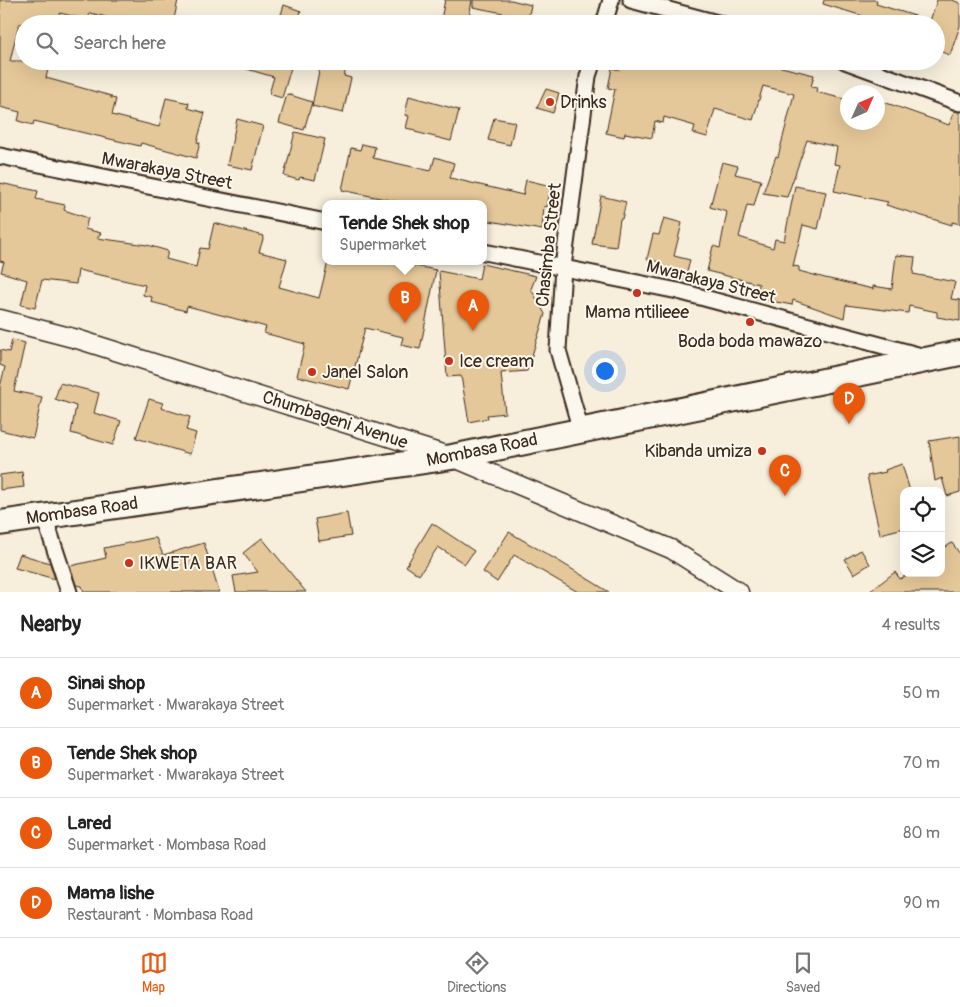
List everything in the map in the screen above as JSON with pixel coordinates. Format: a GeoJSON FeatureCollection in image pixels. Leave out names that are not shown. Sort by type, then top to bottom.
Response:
{"type":"FeatureCollection","features":[{"type":"Feature","properties":{"kind":"highway","name":"Mombasa Road"},"geometry":{"type":"LineString","coordinates":[[0,523],[452,457],[960,352]]}},
{"type":"Feature","properties":{"kind":"street"},"geometry":{"type":"LineString","coordinates":[[607,15],[611,0]]}},
{"type":"Feature","properties":{"kind":"street"},"geometry":{"type":"LineString","coordinates":[[631,0],[687,15]]}},
{"type":"Feature","properties":{"kind":"street","name":"Chasimba Street"},"geometry":{"type":"LineString","coordinates":[[581,431],[558,350],[563,267],[590,70]]}},
{"type":"Feature","properties":{"kind":"street"},"geometry":{"type":"LineString","coordinates":[[870,70],[960,103]]}},
{"type":"Feature","properties":{"kind":"street","name":"Mwarakaya Street"},"geometry":{"type":"LineString","coordinates":[[0,156],[322,221]]}},
{"type":"Feature","properties":{"kind":"street","name":"Mwarakaya Street"},"geometry":{"type":"LineString","coordinates":[[487,253],[678,291],[928,358]]}},
{"type":"Feature","properties":{"kind":"street","name":"Chumbageni Avenue"},"geometry":{"type":"LineString","coordinates":[[0,319],[77,339],[452,457],[671,549],[739,592]]}},
{"type":"Feature","properties":{"kind":"street"},"geometry":{"type":"LineString","coordinates":[[44,516],[69,592]]}},
{"type":"Feature","properties":{"kind":"building"},"geometry":{"type":"Polygon","coordinates":[[[0,0],[178,0],[175,15],[98,15],[90,13],[89,15],[68,15],[60,13],[59,15],[15,15],[15,40],[10,61],[15,61],[15,70],[48,70],[46,78],[111,96],[111,98],[116,99],[112,115],[159,127],[166,98],[189,103],[188,108],[205,113],[197,142],[200,143],[196,158],[141,143],[140,146],[34,121],[33,125],[18,121],[20,112],[0,107],[0,0]]]}},
{"type":"Feature","properties":{"kind":"building"},"geometry":{"type":"Polygon","coordinates":[[[445,0],[472,0],[469,15],[442,15],[445,0]]]}},
{"type":"Feature","properties":{"kind":"building"},"geometry":{"type":"Polygon","coordinates":[[[473,0],[511,0],[531,5],[529,15],[502,15],[503,13],[473,7],[473,0]]]}},
{"type":"Feature","properties":{"kind":"building"},"geometry":{"type":"Polygon","coordinates":[[[824,0],[877,0],[876,4],[912,15],[860,15],[823,4],[824,0]]]}},
{"type":"Feature","properties":{"kind":"building"},"geometry":{"type":"Polygon","coordinates":[[[937,0],[952,0],[960,3],[960,26],[950,55],[945,53],[945,15],[932,15],[937,0]]]}},
{"type":"Feature","properties":{"kind":"building"},"geometry":{"type":"Polygon","coordinates":[[[284,5],[301,11],[300,15],[281,15],[284,5]]]}},
{"type":"Feature","properties":{"kind":"building"},"geometry":{"type":"Polygon","coordinates":[[[250,70],[290,70],[282,98],[269,94],[274,77],[250,70]]]}},
{"type":"Feature","properties":{"kind":"building"},"geometry":{"type":"Polygon","coordinates":[[[319,70],[346,70],[344,76],[351,78],[343,113],[312,106],[319,70]]]}},
{"type":"Feature","properties":{"kind":"building"},"geometry":{"type":"Polygon","coordinates":[[[612,70],[794,70],[814,75],[811,87],[817,88],[816,92],[840,98],[840,130],[885,130],[885,102],[949,125],[954,111],[960,112],[960,224],[952,222],[952,225],[886,205],[888,202],[834,191],[840,165],[834,164],[837,147],[807,140],[787,197],[763,193],[776,156],[778,157],[794,94],[763,86],[753,120],[715,109],[707,137],[693,133],[695,126],[664,117],[663,123],[655,121],[652,138],[625,133],[624,137],[606,133],[615,89],[608,88],[612,70]]]}},
{"type":"Feature","properties":{"kind":"building"},"geometry":{"type":"Polygon","coordinates":[[[546,89],[559,93],[553,113],[537,108],[546,89]]]}},
{"type":"Feature","properties":{"kind":"building"},"geometry":{"type":"Polygon","coordinates":[[[287,94],[312,102],[304,130],[279,123],[287,94]]]}},
{"type":"Feature","properties":{"kind":"building"},"geometry":{"type":"Polygon","coordinates":[[[409,96],[459,110],[451,141],[406,128],[409,116],[405,115],[409,96]]]}},
{"type":"Feature","properties":{"kind":"building"},"geometry":{"type":"Polygon","coordinates":[[[494,118],[515,122],[510,145],[488,140],[494,118]]]}},
{"type":"Feature","properties":{"kind":"building"},"geometry":{"type":"Polygon","coordinates":[[[237,119],[263,126],[252,170],[227,165],[237,119]]]}},
{"type":"Feature","properties":{"kind":"building"},"geometry":{"type":"Polygon","coordinates":[[[295,132],[325,139],[315,180],[300,177],[299,180],[284,176],[295,132]]]}},
{"type":"Feature","properties":{"kind":"building"},"geometry":{"type":"Polygon","coordinates":[[[362,144],[375,147],[373,158],[431,171],[435,157],[454,163],[450,178],[523,195],[526,180],[551,186],[547,207],[544,206],[542,230],[487,221],[487,200],[389,200],[342,190],[351,148],[360,150],[362,144]]]}},
{"type":"Feature","properties":{"kind":"building"},"geometry":{"type":"Polygon","coordinates":[[[722,162],[738,166],[735,174],[761,180],[754,206],[747,205],[739,237],[773,248],[775,239],[784,241],[795,186],[826,192],[818,229],[803,225],[793,266],[799,267],[799,271],[825,278],[873,289],[873,286],[892,289],[896,255],[915,257],[913,274],[955,282],[951,299],[960,300],[960,321],[937,317],[937,312],[909,306],[908,313],[846,305],[844,318],[793,300],[792,305],[755,298],[759,284],[707,271],[713,246],[720,248],[727,212],[710,207],[722,162]]]}},
{"type":"Feature","properties":{"kind":"building"},"geometry":{"type":"Polygon","coordinates":[[[0,183],[38,191],[36,199],[65,205],[64,210],[88,218],[85,229],[101,233],[97,238],[147,245],[168,251],[166,259],[196,267],[200,248],[208,249],[214,223],[264,236],[259,252],[287,259],[279,287],[319,298],[327,265],[410,265],[436,270],[420,349],[401,345],[403,337],[365,328],[349,389],[297,376],[305,344],[264,333],[266,327],[259,325],[187,306],[186,311],[151,302],[152,297],[143,295],[145,285],[78,270],[76,284],[42,280],[35,308],[21,305],[27,280],[1,272],[4,262],[0,261],[0,183]]]}},
{"type":"Feature","properties":{"kind":"building"},"geometry":{"type":"Polygon","coordinates":[[[601,196],[626,202],[622,219],[620,219],[616,247],[592,244],[601,196]]]}},
{"type":"Feature","properties":{"kind":"building"},"geometry":{"type":"Polygon","coordinates":[[[664,218],[682,223],[674,256],[690,260],[685,280],[657,273],[659,262],[647,259],[653,234],[659,235],[664,218]]]}},
{"type":"Feature","properties":{"kind":"building"},"geometry":{"type":"Polygon","coordinates":[[[482,265],[536,276],[531,289],[545,314],[527,371],[501,373],[505,413],[487,415],[488,418],[469,422],[461,376],[447,377],[439,271],[479,279],[482,265]]]}},
{"type":"Feature","properties":{"kind":"building"},"geometry":{"type":"Polygon","coordinates":[[[12,340],[25,343],[14,391],[42,397],[33,438],[0,430],[0,387],[5,367],[0,365],[0,350],[9,352],[12,340]]]}},
{"type":"Feature","properties":{"kind":"building"},"geometry":{"type":"Polygon","coordinates":[[[60,383],[99,393],[94,413],[121,421],[113,445],[71,433],[76,406],[55,399],[60,383]]]}},
{"type":"Feature","properties":{"kind":"building"},"geometry":{"type":"Polygon","coordinates":[[[149,399],[163,403],[161,408],[190,417],[186,430],[196,433],[190,454],[136,438],[149,399]]]}},
{"type":"Feature","properties":{"kind":"building"},"geometry":{"type":"Polygon","coordinates":[[[960,436],[960,492],[947,496],[942,478],[935,481],[929,441],[960,436]]]}},
{"type":"Feature","properties":{"kind":"building"},"geometry":{"type":"Polygon","coordinates":[[[902,464],[909,487],[900,487],[900,529],[880,534],[867,476],[886,472],[885,470],[902,464]]]}},
{"type":"Feature","properties":{"kind":"building"},"geometry":{"type":"Polygon","coordinates":[[[22,472],[24,487],[0,490],[0,475],[22,472]]]}},
{"type":"Feature","properties":{"kind":"building"},"geometry":{"type":"Polygon","coordinates":[[[347,513],[351,536],[319,541],[315,519],[347,513]]]}},
{"type":"Feature","properties":{"kind":"building"},"geometry":{"type":"Polygon","coordinates":[[[432,523],[474,551],[465,564],[438,547],[419,575],[406,566],[432,523]]]}},
{"type":"Feature","properties":{"kind":"building"},"geometry":{"type":"Polygon","coordinates":[[[509,532],[609,592],[578,592],[514,555],[497,582],[483,572],[509,532]]]}},
{"type":"Feature","properties":{"kind":"building"},"geometry":{"type":"Polygon","coordinates":[[[156,538],[163,555],[204,543],[219,592],[84,592],[82,586],[76,585],[70,566],[106,558],[104,548],[156,538]]]}},
{"type":"Feature","properties":{"kind":"building"},"geometry":{"type":"Polygon","coordinates":[[[262,538],[306,592],[236,592],[233,576],[258,572],[243,553],[262,538]]]}},
{"type":"Feature","properties":{"kind":"building"},"geometry":{"type":"Polygon","coordinates":[[[952,543],[960,554],[960,592],[869,592],[895,572],[900,579],[903,577],[945,577],[945,547],[952,543]]]}},
{"type":"Feature","properties":{"kind":"building"},"geometry":{"type":"Polygon","coordinates":[[[861,550],[870,564],[854,574],[845,559],[861,550]]]}},
{"type":"Feature","properties":{"kind":"building"},"geometry":{"type":"Polygon","coordinates":[[[20,554],[50,563],[55,579],[15,568],[20,554]]]}},
{"type":"Feature","properties":{"kind":"place","name":"Drinks"},"geometry":{"type":"Point","coordinates":[550,102]}},
{"type":"Feature","properties":{"kind":"place","name":"Mama ntilieee"},"geometry":{"type":"Point","coordinates":[637,293]}},
{"type":"Feature","properties":{"kind":"place","name":"Boda boda mawazo"},"geometry":{"type":"Point","coordinates":[750,322]}},
{"type":"Feature","properties":{"kind":"place","name":"Tende Shek shop"},"geometry":{"type":"Point","coordinates":[405,323]}},
{"type":"Feature","properties":{"kind":"place","name":"Sinai shop"},"geometry":{"type":"Point","coordinates":[473,331]}},
{"type":"Feature","properties":{"kind":"place","name":"Ice cream"},"geometry":{"type":"Point","coordinates":[449,361]}},
{"type":"Feature","properties":{"kind":"place","name":"Janel Salon"},"geometry":{"type":"Point","coordinates":[312,372]}},
{"type":"Feature","properties":{"kind":"place","name":"Mama lishe"},"geometry":{"type":"Point","coordinates":[849,424]}},
{"type":"Feature","properties":{"kind":"place","name":"Kibanda umiza"},"geometry":{"type":"Point","coordinates":[762,451]}},
{"type":"Feature","properties":{"kind":"place","name":"Lared"},"geometry":{"type":"Point","coordinates":[785,496]}},
{"type":"Feature","properties":{"kind":"place","name":"IKWETA BAR"},"geometry":{"type":"Point","coordinates":[129,563]}}]}
